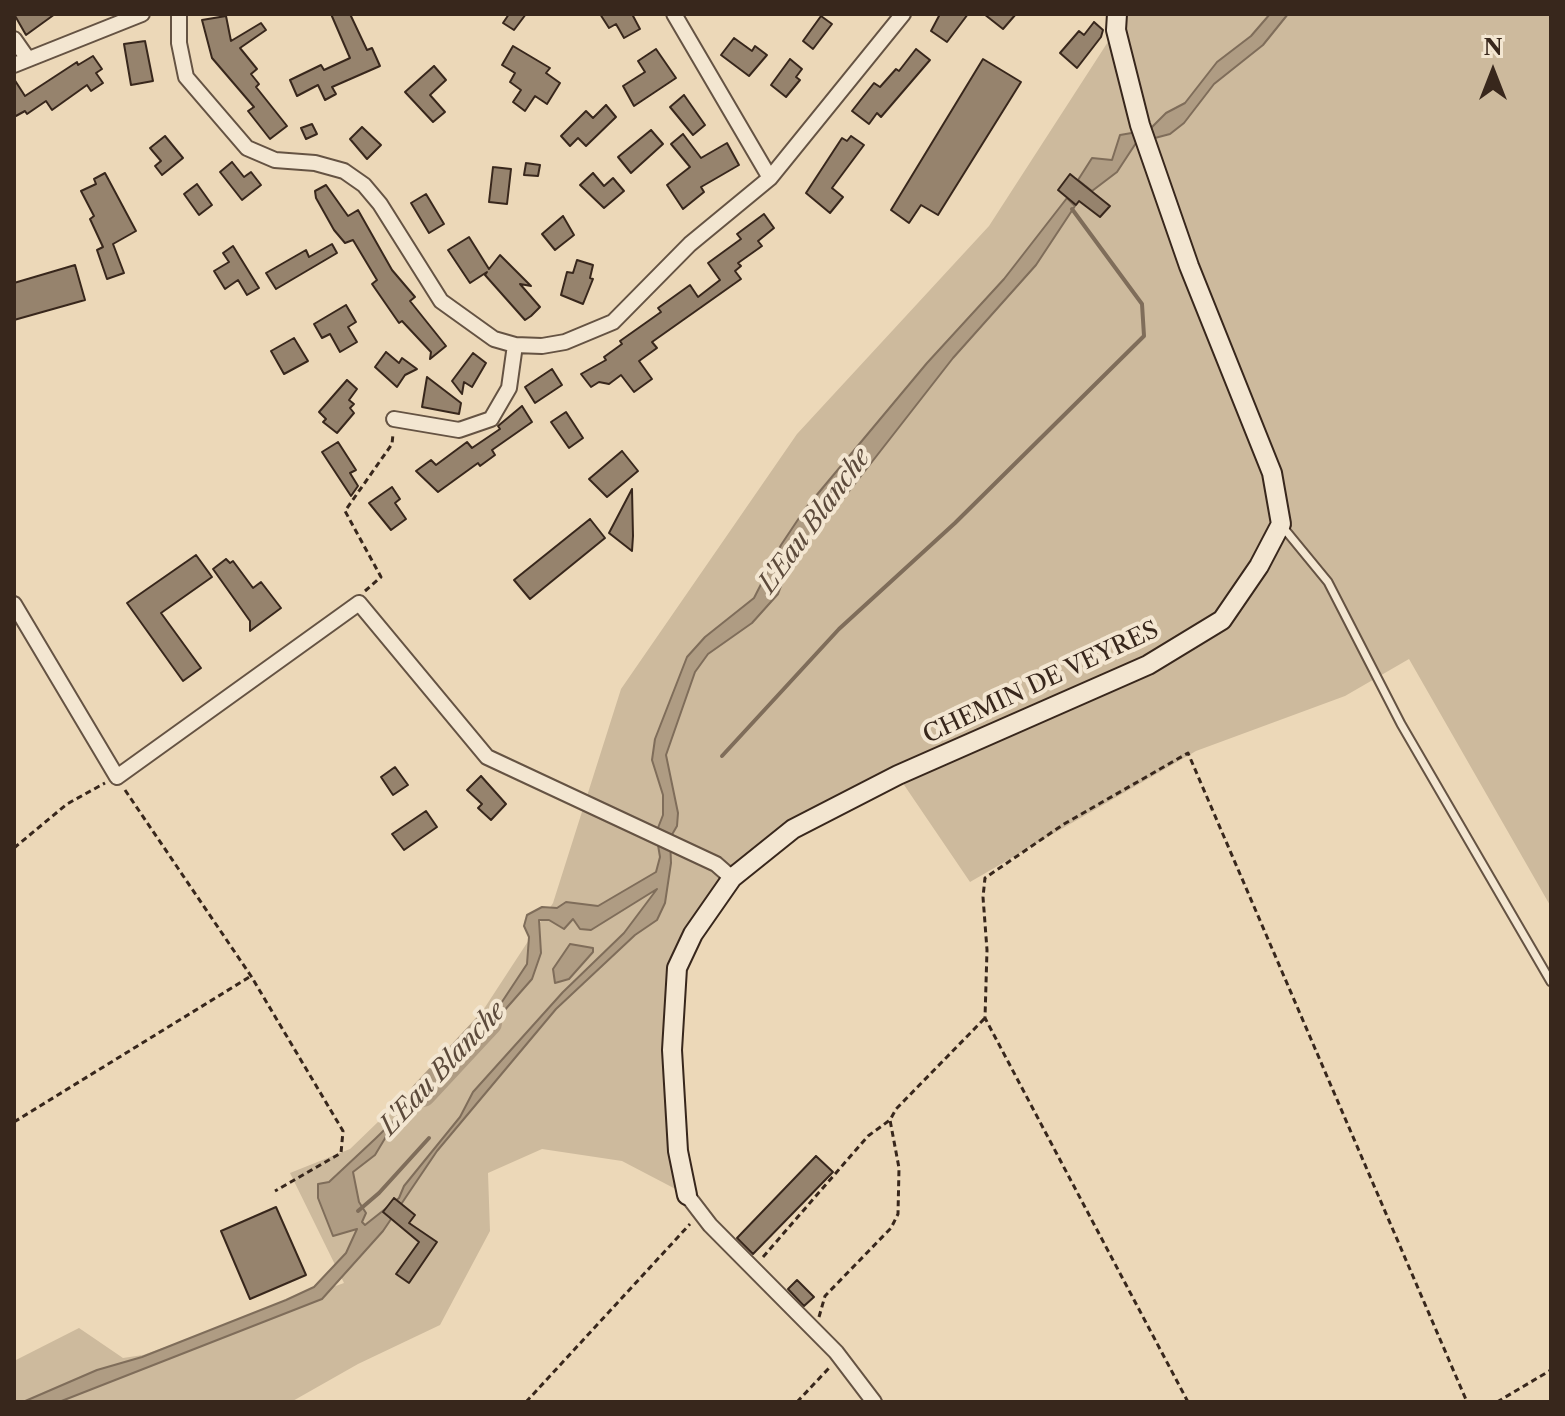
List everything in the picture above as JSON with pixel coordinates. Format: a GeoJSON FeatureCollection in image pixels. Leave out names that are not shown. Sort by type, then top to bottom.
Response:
{"type":"FeatureCollection","features":[{"type":"Feature","properties":{"kind":"street"},"geometry":{"type":"LineString","coordinates":[[14,39],[21,62],[142,14]]}},
{"type":"Feature","properties":{"kind":"street"},"geometry":{"type":"LineString","coordinates":[[179,14],[179,43],[186,77],[247,148],[275,160],[315,163],[344,171],[364,185],[380,204],[441,301],[494,339],[515,345],[565,342],[613,322],[690,244],[770,178],[903,14]]}},
{"type":"Feature","properties":{"kind":"street"},"geometry":{"type":"LineString","coordinates":[[674,14],[770,178]]}},
{"type":"Feature","properties":{"kind":"street"},"geometry":{"type":"LineString","coordinates":[[1117,14],[1116,30],[1140,125],[1189,266],[1272,473],[1281,524]]}},
{"type":"Feature","properties":{"kind":"street"},"geometry":{"type":"LineString","coordinates":[[394,419],[459,430],[491,419],[509,388],[515,345]]}},
{"type":"Feature","properties":{"kind":"street","name":"CHEMIN DE VEYRES"},"geometry":{"type":"LineString","coordinates":[[687,1195],[678,1151],[672,1050],[677,968],[693,934],[732,878],[793,829],[898,775],[1148,665],[1222,620],[1259,566],[1281,524]]}},
{"type":"Feature","properties":{"kind":"street"},"geometry":{"type":"LineString","coordinates":[[14,604],[117,777],[359,603],[487,757],[716,864],[732,878]]}},
{"type":"Feature","properties":{"kind":"street"},"geometry":{"type":"LineString","coordinates":[[687,1195],[817,1333],[874,1402]]}},
{"type":"Feature","properties":{"kind":"lane"},"geometry":{"type":"LineString","coordinates":[[1281,524],[1328,582],[1401,724],[1551,982]]}},
{"type":"Feature","properties":{"kind":"path"},"geometry":{"type":"LineString","coordinates":[[359,603],[363,593],[381,577],[345,511],[392,444],[394,419]]}},
{"type":"Feature","properties":{"kind":"path"},"geometry":{"type":"LineString","coordinates":[[1188,1402],[985,1018],[985,878],[1064,824],[1188,753],[1467,1402]]}},
{"type":"Feature","properties":{"kind":"path"},"geometry":{"type":"LineString","coordinates":[[14,848],[67,804],[117,777],[251,976],[343,1131],[341,1153],[275,1191]]}},
{"type":"Feature","properties":{"kind":"path"},"geometry":{"type":"LineString","coordinates":[[14,1122],[251,976]]}},
{"type":"Feature","properties":{"kind":"path"},"geometry":{"type":"LineString","coordinates":[[753,1268],[868,1136],[890,1120],[896,1109],[985,1018]]}},
{"type":"Feature","properties":{"kind":"path"},"geometry":{"type":"LineString","coordinates":[[817,1333],[825,1296],[891,1228],[898,1214],[899,1168],[890,1120]]}},
{"type":"Feature","properties":{"kind":"path"},"geometry":{"type":"LineString","coordinates":[[526,1402],[701,1213]]}},
{"type":"Feature","properties":{"kind":"path"},"geometry":{"type":"LineString","coordinates":[[797,1402],[836,1360]]}},
{"type":"Feature","properties":{"kind":"path"},"geometry":{"type":"LineString","coordinates":[[1497,1402],[1551,1370]]}},
{"type":"Feature","properties":{"kind":"shaded area"},"geometry":{"type":"Polygon","coordinates":[[[1117,14],[1551,14],[1551,907],[1409,659],[1345,696],[1196,751],[970,882],[898,776],[793,829],[732,878],[677,968],[687,1195],[622,1161],[542,1149],[488,1173],[490,1231],[440,1325],[358,1364],[291,1402],[14,1402],[14,1361],[79,1328],[123,1358],[143,1355],[344,1283],[290,1173],[350,1149],[465,1038],[553,903],[621,689],[797,434],[989,226],[1115,31],[1117,14]]]}},
{"type":"Feature","properties":{"kind":"water"},"geometry":{"type":"Polygon","coordinates":[[[1270,14],[1288,14],[1263,45],[1214,84],[1184,123],[1170,134],[1136,143],[1117,172],[1092,191],[1078,180],[1092,158],[1112,160],[1120,135],[1149,130],[1166,113],[1185,103],[1217,62],[1251,36],[1270,14]]]}},
{"type":"Feature","properties":{"kind":"water"},"geometry":{"type":"Polygon","coordinates":[[[1067,198],[1075,206],[1036,265],[953,358],[825,522],[792,557],[778,594],[752,623],[708,654],[695,672],[666,755],[678,813],[677,826],[670,838],[671,863],[665,903],[657,920],[635,935],[556,1009],[437,1151],[383,1231],[322,1299],[59,1402],[23,1402],[97,1370],[142,1357],[286,1300],[314,1287],[346,1253],[357,1229],[333,1236],[318,1198],[318,1184],[329,1182],[375,1139],[455,1061],[488,1023],[527,964],[529,937],[524,926],[527,915],[542,907],[557,908],[566,902],[598,906],[656,872],[660,857],[656,833],[663,815],[663,795],[652,760],[655,739],[687,657],[705,637],[754,598],[781,545],[805,509],[927,363],[1004,279],[1067,198]],[[657,889],[591,930],[580,929],[573,919],[564,929],[549,920],[539,920],[541,953],[532,979],[446,1077],[387,1135],[375,1155],[353,1172],[359,1202],[366,1213],[362,1222],[365,1225],[399,1198],[404,1186],[460,1117],[473,1092],[563,992],[624,933],[657,889]]]}},
{"type":"Feature","properties":{"kind":"water"},"geometry":{"type":"Polygon","coordinates":[[[570,944],[593,948],[593,952],[569,979],[555,983],[553,969],[570,944]]]}},
{"type":"Feature","properties":{"kind":"building"},"geometry":{"type":"Polygon","coordinates":[[[14,14],[55,14],[26,35],[14,14]]]}},
{"type":"Feature","properties":{"kind":"building"},"geometry":{"type":"Polygon","coordinates":[[[331,14],[350,14],[367,50],[372,48],[380,66],[332,87],[336,94],[325,100],[318,85],[297,96],[290,80],[321,65],[324,70],[350,58],[331,14]]]}},
{"type":"Feature","properties":{"kind":"building"},"geometry":{"type":"Polygon","coordinates":[[[509,14],[526,14],[514,30],[503,23],[509,14]]]}},
{"type":"Feature","properties":{"kind":"building"},"geometry":{"type":"Polygon","coordinates":[[[600,14],[632,14],[640,29],[624,38],[616,24],[609,28],[600,14]]]}},
{"type":"Feature","properties":{"kind":"building"},"geometry":{"type":"Polygon","coordinates":[[[940,14],[968,14],[947,42],[931,31],[940,14]]]}},
{"type":"Feature","properties":{"kind":"building"},"geometry":{"type":"Polygon","coordinates":[[[984,14],[1016,14],[1003,29],[984,14]]]}},
{"type":"Feature","properties":{"kind":"building"},"geometry":{"type":"Polygon","coordinates":[[[226,16],[231,41],[261,23],[266,30],[240,48],[257,69],[251,74],[259,84],[256,87],[287,126],[270,139],[248,111],[254,107],[212,58],[202,20],[226,16]]]}},
{"type":"Feature","properties":{"kind":"building"},"geometry":{"type":"Polygon","coordinates":[[[821,16],[832,24],[813,49],[803,41],[821,16]]]}},
{"type":"Feature","properties":{"kind":"building"},"geometry":{"type":"Polygon","coordinates":[[[1094,22],[1103,30],[1101,37],[1077,68],[1060,53],[1079,31],[1084,35],[1094,22]]]}},
{"type":"Feature","properties":{"kind":"building"},"geometry":{"type":"Polygon","coordinates":[[[734,38],[752,51],[755,46],[767,55],[749,76],[721,55],[734,38]]]}},
{"type":"Feature","properties":{"kind":"building"},"geometry":{"type":"Polygon","coordinates":[[[145,41],[153,81],[131,85],[124,44],[145,41]]]}},
{"type":"Feature","properties":{"kind":"building"},"geometry":{"type":"Polygon","coordinates":[[[513,46],[550,68],[546,73],[560,83],[547,104],[535,96],[525,111],[513,102],[521,90],[510,82],[515,73],[502,65],[513,46]]]}},
{"type":"Feature","properties":{"kind":"building"},"geometry":{"type":"Polygon","coordinates":[[[656,49],[676,78],[634,106],[623,86],[645,72],[638,61],[656,49]]]}},
{"type":"Feature","properties":{"kind":"building"},"geometry":{"type":"Polygon","coordinates":[[[916,49],[930,60],[881,117],[877,113],[869,124],[852,111],[874,83],[880,87],[896,69],[899,71],[916,49]]]}},
{"type":"Feature","properties":{"kind":"building"},"geometry":{"type":"Polygon","coordinates":[[[93,56],[102,69],[96,73],[103,83],[91,91],[87,85],[52,110],[46,101],[27,114],[25,111],[14,117],[14,79],[25,96],[77,62],[78,65],[93,56]]]}},
{"type":"Feature","properties":{"kind":"building"},"geometry":{"type":"Polygon","coordinates":[[[790,59],[802,69],[796,77],[800,80],[786,97],[771,85],[790,59]]]}},
{"type":"Feature","properties":{"kind":"building"},"geometry":{"type":"Polygon","coordinates":[[[983,59],[1021,82],[938,215],[921,205],[909,223],[891,210],[983,59]]]}},
{"type":"Feature","properties":{"kind":"building"},"geometry":{"type":"Polygon","coordinates":[[[434,66],[446,80],[430,95],[445,112],[433,122],[405,92],[434,66]]]}},
{"type":"Feature","properties":{"kind":"building"},"geometry":{"type":"Polygon","coordinates":[[[684,95],[705,125],[693,135],[670,107],[684,95]]]}},
{"type":"Feature","properties":{"kind":"building"},"geometry":{"type":"Polygon","coordinates":[[[606,105],[616,117],[586,146],[578,138],[570,146],[561,136],[586,111],[593,118],[606,105]]]}},
{"type":"Feature","properties":{"kind":"building"},"geometry":{"type":"Polygon","coordinates":[[[312,124],[317,134],[306,139],[301,128],[312,124]]]}},
{"type":"Feature","properties":{"kind":"building"},"geometry":{"type":"Polygon","coordinates":[[[362,127],[381,145],[367,159],[350,139],[362,127]]]}},
{"type":"Feature","properties":{"kind":"building"},"geometry":{"type":"Polygon","coordinates":[[[651,130],[663,144],[631,173],[618,157],[651,130]]]}},
{"type":"Feature","properties":{"kind":"building"},"geometry":{"type":"Polygon","coordinates":[[[683,134],[701,158],[727,143],[739,165],[701,187],[704,192],[683,209],[667,185],[690,167],[671,144],[683,134]]]}},
{"type":"Feature","properties":{"kind":"building"},"geometry":{"type":"Polygon","coordinates":[[[165,136],[183,158],[162,175],[155,166],[161,161],[150,148],[165,136]]]}},
{"type":"Feature","properties":{"kind":"building"},"geometry":{"type":"Polygon","coordinates":[[[851,136],[864,145],[832,188],[843,197],[830,213],[806,193],[842,138],[847,141],[851,136]]]}},
{"type":"Feature","properties":{"kind":"building"},"geometry":{"type":"Polygon","coordinates":[[[232,162],[244,177],[251,172],[261,185],[242,200],[220,172],[232,162]]]}},
{"type":"Feature","properties":{"kind":"building"},"geometry":{"type":"Polygon","coordinates":[[[526,163],[540,165],[538,176],[524,175],[526,163]]]}},
{"type":"Feature","properties":{"kind":"building"},"geometry":{"type":"Polygon","coordinates":[[[493,167],[511,169],[507,204],[489,202],[493,167]]]}},
{"type":"Feature","properties":{"kind":"building"},"geometry":{"type":"Polygon","coordinates":[[[105,173],[136,231],[113,244],[124,273],[107,279],[97,250],[103,247],[90,219],[94,216],[81,191],[96,184],[94,179],[105,173]]]}},
{"type":"Feature","properties":{"kind":"building"},"geometry":{"type":"Polygon","coordinates":[[[593,173],[604,186],[613,178],[624,191],[604,208],[580,185],[593,173]]]}},
{"type":"Feature","properties":{"kind":"building"},"geometry":{"type":"Polygon","coordinates":[[[1070,174],[1110,206],[1100,217],[1079,201],[1076,205],[1058,190],[1070,174]]]}},
{"type":"Feature","properties":{"kind":"building"},"geometry":{"type":"Polygon","coordinates":[[[197,184],[212,205],[199,215],[184,194],[197,184]]]}},
{"type":"Feature","properties":{"kind":"building"},"geometry":{"type":"Polygon","coordinates":[[[326,185],[348,216],[358,210],[392,270],[415,297],[410,301],[446,346],[430,359],[431,352],[402,321],[399,323],[372,284],[377,280],[353,240],[345,243],[334,230],[316,198],[315,191],[326,185]]]}},
{"type":"Feature","properties":{"kind":"building"},"geometry":{"type":"Polygon","coordinates":[[[426,194],[444,224],[429,233],[411,203],[426,194]]]}},
{"type":"Feature","properties":{"kind":"building"},"geometry":{"type":"Polygon","coordinates":[[[764,214],[774,228],[758,241],[762,246],[738,263],[741,266],[735,271],[741,279],[652,342],[657,348],[639,361],[652,379],[634,392],[621,375],[609,384],[599,382],[591,387],[581,374],[606,360],[604,357],[622,344],[620,341],[661,312],[658,308],[690,285],[698,297],[720,280],[708,263],[741,239],[737,234],[764,214]]]}},
{"type":"Feature","properties":{"kind":"building"},"geometry":{"type":"Polygon","coordinates":[[[563,216],[574,235],[555,250],[542,234],[563,216]]]}},
{"type":"Feature","properties":{"kind":"building"},"geometry":{"type":"Polygon","coordinates":[[[469,237],[489,269],[500,255],[531,286],[520,284],[540,307],[531,316],[525,320],[485,275],[487,272],[470,283],[448,250],[469,237]]]}},
{"type":"Feature","properties":{"kind":"building"},"geometry":{"type":"Polygon","coordinates":[[[332,244],[337,253],[276,289],[266,273],[306,250],[309,257],[332,244]]]}},
{"type":"Feature","properties":{"kind":"building"},"geometry":{"type":"Polygon","coordinates":[[[233,246],[259,288],[247,295],[238,280],[225,289],[214,271],[229,262],[223,253],[233,246]]]}},
{"type":"Feature","properties":{"kind":"building"},"geometry":{"type":"Polygon","coordinates":[[[577,260],[593,265],[590,278],[593,279],[583,304],[561,295],[567,272],[573,273],[577,260]]]}},
{"type":"Feature","properties":{"kind":"building"},"geometry":{"type":"Polygon","coordinates":[[[75,265],[85,300],[14,320],[14,283],[75,265]]]}},
{"type":"Feature","properties":{"kind":"building"},"geometry":{"type":"Polygon","coordinates":[[[346,305],[356,322],[348,327],[357,342],[340,352],[330,334],[322,338],[314,324],[346,305]]]}},
{"type":"Feature","properties":{"kind":"building"},"geometry":{"type":"Polygon","coordinates":[[[294,338],[308,361],[284,374],[271,351],[294,338]]]}},
{"type":"Feature","properties":{"kind":"building"},"geometry":{"type":"Polygon","coordinates":[[[386,352],[399,363],[402,358],[417,369],[405,375],[397,387],[375,367],[386,352]]]}},
{"type":"Feature","properties":{"kind":"building"},"geometry":{"type":"Polygon","coordinates":[[[473,353],[486,363],[472,387],[464,382],[462,394],[452,381],[473,353]]]}},
{"type":"Feature","properties":{"kind":"building"},"geometry":{"type":"Polygon","coordinates":[[[552,369],[562,385],[535,403],[525,387],[552,369]]]}},
{"type":"Feature","properties":{"kind":"building"},"geometry":{"type":"Polygon","coordinates":[[[427,377],[461,403],[459,414],[422,407],[427,377]]]}},
{"type":"Feature","properties":{"kind":"building"},"geometry":{"type":"Polygon","coordinates":[[[347,380],[357,389],[349,400],[354,404],[350,408],[354,413],[337,433],[323,422],[326,419],[319,412],[347,380]]]}},
{"type":"Feature","properties":{"kind":"building"},"geometry":{"type":"Polygon","coordinates":[[[522,406],[532,422],[492,450],[495,455],[480,466],[478,463],[438,492],[416,471],[431,460],[436,465],[467,442],[472,448],[500,429],[498,426],[522,406]]]}},
{"type":"Feature","properties":{"kind":"building"},"geometry":{"type":"Polygon","coordinates":[[[566,412],[583,438],[569,448],[551,422],[566,412]]]}},
{"type":"Feature","properties":{"kind":"building"},"geometry":{"type":"Polygon","coordinates":[[[338,442],[356,470],[350,473],[358,486],[351,496],[322,452],[338,442]]]}},
{"type":"Feature","properties":{"kind":"building"},"geometry":{"type":"Polygon","coordinates":[[[622,451],[638,471],[607,497],[589,479],[622,451]]]}},
{"type":"Feature","properties":{"kind":"building"},"geometry":{"type":"Polygon","coordinates":[[[392,487],[400,499],[395,503],[406,519],[391,530],[369,503],[392,487]]]}},
{"type":"Feature","properties":{"kind":"building"},"geometry":{"type":"Polygon","coordinates":[[[632,489],[633,536],[632,551],[609,533],[632,489]]]}},
{"type":"Feature","properties":{"kind":"building"},"geometry":{"type":"Polygon","coordinates":[[[590,519],[605,538],[530,599],[514,580],[590,519]]]}},
{"type":"Feature","properties":{"kind":"building"},"geometry":{"type":"Polygon","coordinates":[[[196,555],[212,577],[161,613],[201,668],[183,681],[127,603],[196,555]]]}},
{"type":"Feature","properties":{"kind":"building"},"geometry":{"type":"Polygon","coordinates":[[[226,559],[230,563],[233,561],[253,588],[261,582],[281,608],[250,631],[250,621],[213,569],[226,559]]]}},
{"type":"Feature","properties":{"kind":"building"},"geometry":{"type":"Polygon","coordinates":[[[395,767],[408,785],[393,795],[381,777],[395,767]]]}},
{"type":"Feature","properties":{"kind":"building"},"geometry":{"type":"Polygon","coordinates":[[[481,776],[506,804],[491,820],[478,808],[482,804],[467,790],[481,776]]]}},
{"type":"Feature","properties":{"kind":"building"},"geometry":{"type":"Polygon","coordinates":[[[426,811],[437,827],[404,850],[392,834],[426,811]]]}},
{"type":"Feature","properties":{"kind":"building"},"geometry":{"type":"Polygon","coordinates":[[[816,1156],[833,1172],[753,1254],[737,1238],[816,1156]]]}},
{"type":"Feature","properties":{"kind":"building"},"geometry":{"type":"Polygon","coordinates":[[[394,1198],[415,1215],[409,1223],[437,1242],[409,1283],[396,1274],[419,1242],[383,1212],[394,1198]]]}},
{"type":"Feature","properties":{"kind":"building"},"geometry":{"type":"Polygon","coordinates":[[[276,1207],[306,1275],[250,1299],[221,1231],[276,1207]]]}},
{"type":"Feature","properties":{"kind":"building"},"geometry":{"type":"Polygon","coordinates":[[[797,1280],[814,1297],[804,1306],[788,1289],[797,1280]]]}},
{"type":"Feature","properties":{"kind":"waterway","name":"L'Eau Blanche"},"geometry":{"type":"LineString","coordinates":[[722,756],[839,629],[955,523],[1144,336],[1142,304],[1072,209]]}},
{"type":"Feature","properties":{"kind":"waterway","name":"L'Eau Blanche"},"geometry":{"type":"LineString","coordinates":[[423,1094],[489,1023]]}},
{"type":"Feature","properties":{"kind":"waterway","name":"L'Eau Blanche"},"geometry":{"type":"LineString","coordinates":[[358,1211],[379,1193],[429,1138]]}}]}
